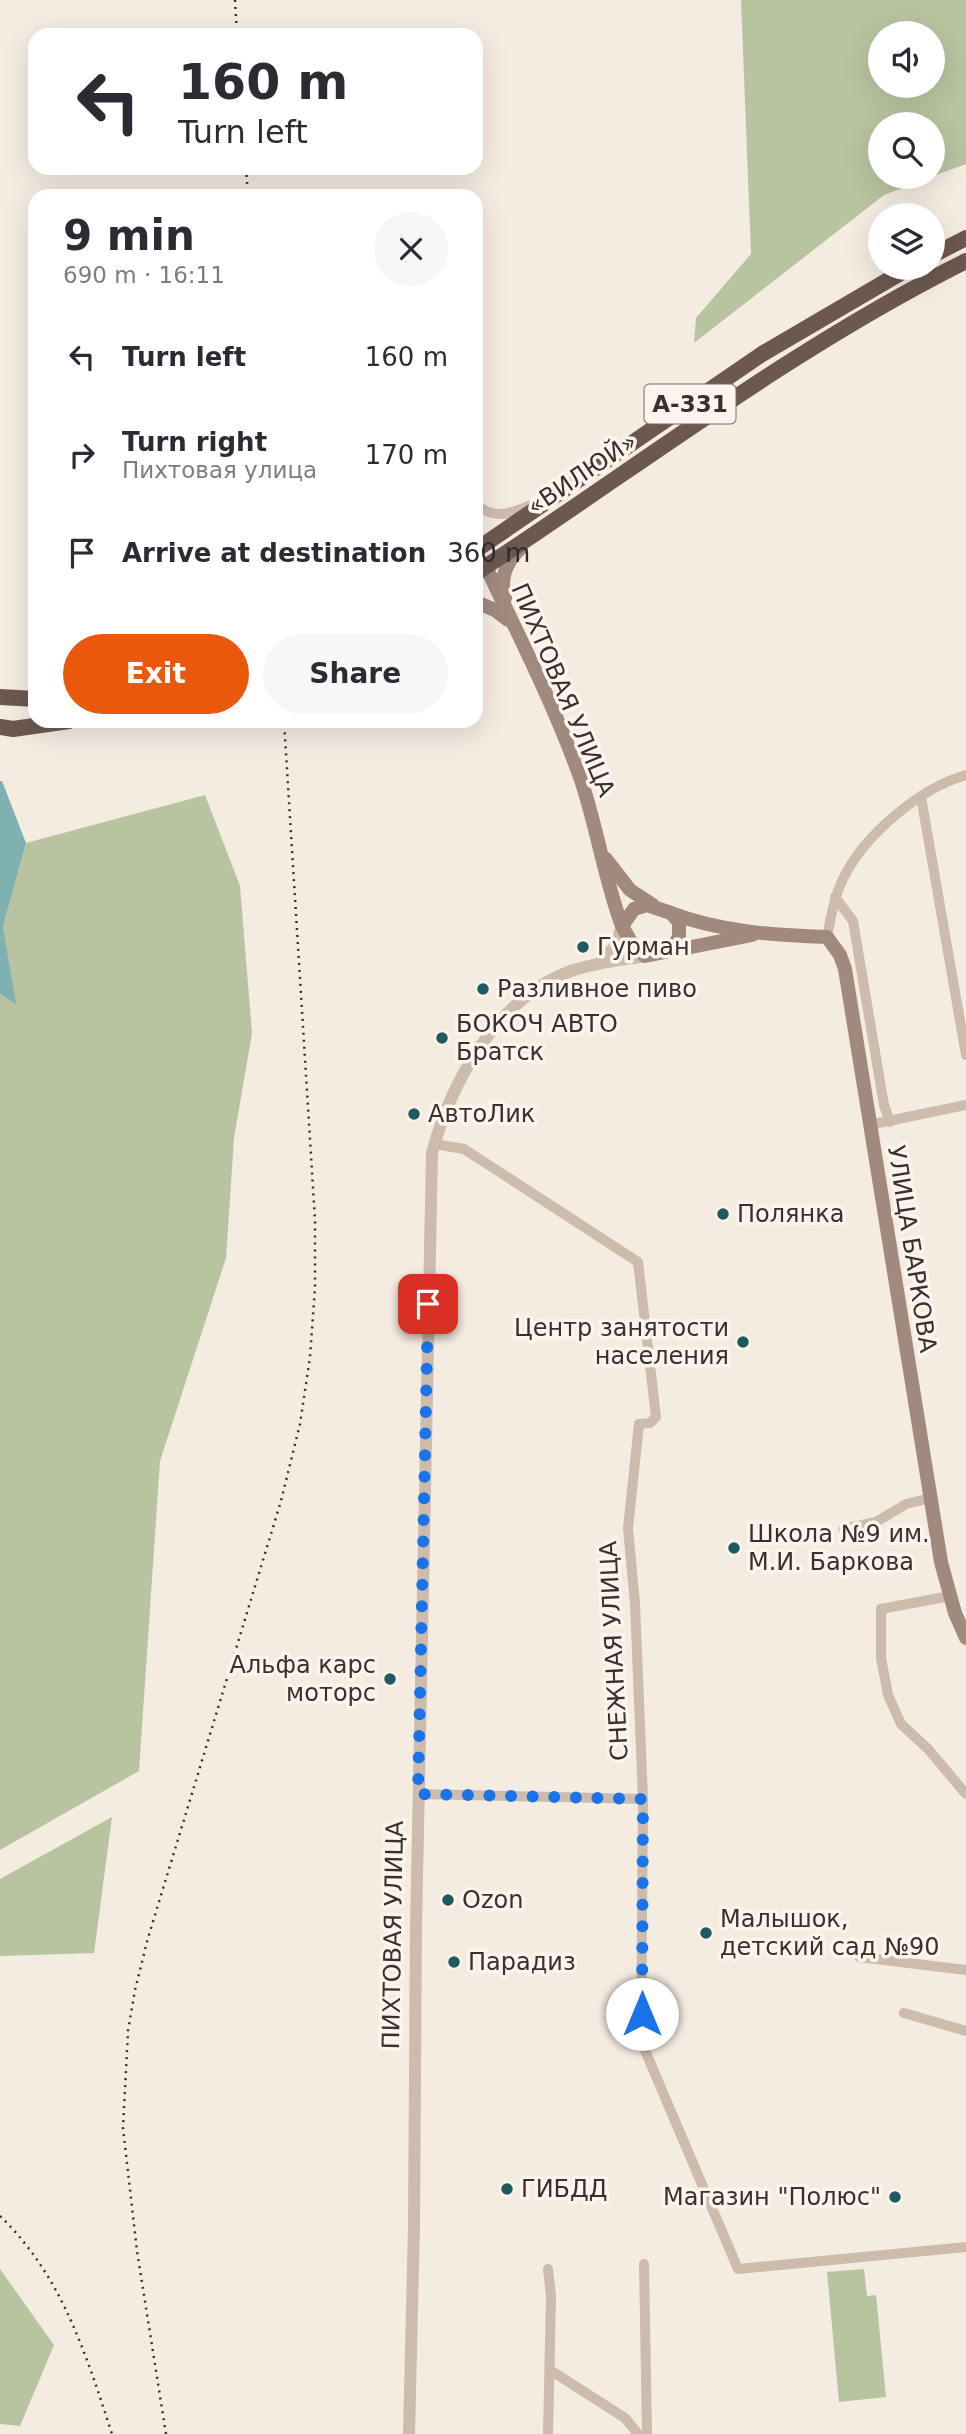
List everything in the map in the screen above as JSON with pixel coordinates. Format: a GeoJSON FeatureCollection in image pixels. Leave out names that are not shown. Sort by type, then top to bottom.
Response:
{"type":"FeatureCollection","features":[{"type":"Feature","properties":{"kind":"highway"},"geometry":{"type":"LineString","coordinates":[[945,249],[966,238]]}},
{"type":"Feature","properties":{"kind":"highway","name":"«ВИЛЮЙ»"},"geometry":{"type":"LineString","coordinates":[[483,569],[777,368],[914,287],[966,261]]}},
{"type":"Feature","properties":{"kind":"highway","name":"«ВИЛЮЙ»"},"geometry":{"type":"LineString","coordinates":[[483,544],[762,354],[888,280]]}},
{"type":"Feature","properties":{"kind":"highway"},"geometry":{"type":"LineString","coordinates":[[0,697],[28,699]]}},
{"type":"Feature","properties":{"kind":"highway"},"geometry":{"type":"LineString","coordinates":[[4,729],[28,726]]}},
{"type":"Feature","properties":{"kind":"main road"},"geometry":{"type":"LineString","coordinates":[[516,626],[502,584],[505,568],[536,533]]}},
{"type":"Feature","properties":{"kind":"main road","name":"ПИХТОВАЯ УЛИЦА"},"geometry":{"type":"LineString","coordinates":[[483,573],[516,626],[579,776],[622,926]]}},
{"type":"Feature","properties":{"kind":"main road"},"geometry":{"type":"LineString","coordinates":[[483,605],[495,610],[516,626]]}},
{"type":"Feature","properties":{"kind":"main road","name":"ПИХТОВАЯ УЛИЦА"},"geometry":{"type":"LineString","coordinates":[[602,852],[631,890],[654,906]]}},
{"type":"Feature","properties":{"kind":"main road"},"geometry":{"type":"LineString","coordinates":[[757,933],[645,956],[631,942],[622,926],[634,909],[643,905],[654,906],[706,924],[757,933],[827,937]]}},
{"type":"Feature","properties":{"kind":"main road"},"geometry":{"type":"LineString","coordinates":[[665,952],[677,943],[680,934],[679,922],[671,913]]}},
{"type":"Feature","properties":{"kind":"main road","name":"УЛИЦА БАРКОВА"},"geometry":{"type":"LineString","coordinates":[[827,937],[840,955],[845,969],[941,1562],[966,1638]]}},
{"type":"Feature","properties":{"kind":"street"},"geometry":{"type":"LineString","coordinates":[[483,509],[491,514],[507,514],[554,496]]}},
{"type":"Feature","properties":{"kind":"street"},"geometry":{"type":"LineString","coordinates":[[827,937],[835,897],[844,876],[872,838],[921,797],[966,775]]}},
{"type":"Feature","properties":{"kind":"street"},"geometry":{"type":"LineString","coordinates":[[921,797],[966,1055]]}},
{"type":"Feature","properties":{"kind":"street"},"geometry":{"type":"LineString","coordinates":[[835,897],[853,921],[884,1105],[890,1122]]}},
{"type":"Feature","properties":{"kind":"street","name":"ПИХТОВАЯ УЛИЦА"},"geometry":{"type":"LineString","coordinates":[[595,965],[615,947],[622,926]]}},
{"type":"Feature","properties":{"kind":"street","name":"ПИХТОВАЯ УЛИЦА"},"geometry":{"type":"LineString","coordinates":[[409,2434],[430,1170],[434,1144],[446,1108],[465,1069],[482,1044],[524,1000],[548,983],[573,971],[645,956]]}},
{"type":"Feature","properties":{"kind":"street"},"geometry":{"type":"LineString","coordinates":[[869,1125],[966,1105]]}},
{"type":"Feature","properties":{"kind":"street","name":"СНЕЖНАЯ УЛИЦА"},"geometry":{"type":"LineString","coordinates":[[434,1144],[464,1149],[638,1262],[656,1417],[650,1423],[639,1424],[628,1528],[635,1604],[643,1799],[641,2041],[738,2269],[966,2247]]}},
{"type":"Feature","properties":{"kind":"street"},"geometry":{"type":"LineString","coordinates":[[844,1529],[876,1522],[906,1504],[930,1498]]}},
{"type":"Feature","properties":{"kind":"street"},"geometry":{"type":"LineString","coordinates":[[950,1596],[881,1609],[881,1658],[888,1695],[901,1724],[928,1749],[966,1794]]}},
{"type":"Feature","properties":{"kind":"street"},"geometry":{"type":"LineString","coordinates":[[418,1794],[643,1799]]}},
{"type":"Feature","properties":{"kind":"street"},"geometry":{"type":"LineString","coordinates":[[859,1957],[966,1970]]}},
{"type":"Feature","properties":{"kind":"street"},"geometry":{"type":"LineString","coordinates":[[904,2013],[966,2031]]}},
{"type":"Feature","properties":{"kind":"street"},"geometry":{"type":"LineString","coordinates":[[644,2264],[647,2434]]}},
{"type":"Feature","properties":{"kind":"street"},"geometry":{"type":"LineString","coordinates":[[548,2269],[551,2296],[548,2434]]}},
{"type":"Feature","properties":{"kind":"street"},"geometry":{"type":"LineString","coordinates":[[550,2370],[625,2418],[638,2434]]}},
{"type":"Feature","properties":{"kind":"green space"},"geometry":{"type":"Polygon","coordinates":[[[741,0],[966,0],[966,164],[945,172],[945,112],[868,112],[868,189],[900,189],[884,195],[874,203],[868,203],[868,207],[694,343],[696,318],[751,254],[741,0]]]}},
{"type":"Feature","properties":{"kind":"green space"},"geometry":{"type":"Polygon","coordinates":[[[205,795],[240,886],[252,1033],[234,1138],[226,1258],[160,1461],[139,1771],[0,1850],[0,994],[15,1003],[3,927],[26,843],[205,795]]]}},
{"type":"Feature","properties":{"kind":"green space"},"geometry":{"type":"Polygon","coordinates":[[[112,1817],[94,1953],[0,1956],[0,1879],[112,1817]]]}},
{"type":"Feature","properties":{"kind":"green space"},"geometry":{"type":"Polygon","coordinates":[[[0,2269],[54,2345],[20,2426],[0,2424],[0,2269]]]}},
{"type":"Feature","properties":{"kind":"green space"},"geometry":{"type":"Polygon","coordinates":[[[864,2269],[867,2296],[876,2295],[886,2397],[839,2402],[827,2272],[864,2269]]]}},
{"type":"Feature","properties":{"kind":"water"},"geometry":{"type":"Polygon","coordinates":[[[0,781],[26,843],[3,927],[16,1004],[0,994],[0,781]]]}},
{"type":"Feature","properties":{"kind":"railway"},"geometry":{"type":"LineString","coordinates":[[235,0],[237,28]]}},
{"type":"Feature","properties":{"kind":"railway"},"geometry":{"type":"LineString","coordinates":[[246,175],[248,189]]}},
{"type":"Feature","properties":{"kind":"railway"},"geometry":{"type":"LineString","coordinates":[[166,2434],[137,2251],[123,2128],[128,2031],[148,1938],[281,1501],[300,1424],[310,1357],[315,1288],[315,1220],[284,728]]}},
{"type":"Feature","properties":{"kind":"railway"},"geometry":{"type":"LineString","coordinates":[[0,2216],[22,2239],[56,2290],[81,2346],[112,2434]]}},
{"type":"Feature","properties":{"kind":"place","name":"Гурман"},"geometry":{"type":"Point","coordinates":[583,947]}},
{"type":"Feature","properties":{"kind":"place","name":"Разливное пиво"},"geometry":{"type":"Point","coordinates":[483,989]}},
{"type":"Feature","properties":{"kind":"place","name":"БОКОЧ АВТО Братск"},"geometry":{"type":"Point","coordinates":[442,1038]}},
{"type":"Feature","properties":{"kind":"place","name":"АвтоЛик"},"geometry":{"type":"Point","coordinates":[414,1114]}},
{"type":"Feature","properties":{"kind":"place","name":"Полянка"},"geometry":{"type":"Point","coordinates":[723,1214]}},
{"type":"Feature","properties":{"kind":"place","name":"Центр занятости населения"},"geometry":{"type":"Point","coordinates":[743,1342]}},
{"type":"Feature","properties":{"kind":"place","name":"Школа №9 им. М.И. Баркова"},"geometry":{"type":"Point","coordinates":[734,1548]}},
{"type":"Feature","properties":{"kind":"place","name":"Альфа карс моторс"},"geometry":{"type":"Point","coordinates":[390,1679]}},
{"type":"Feature","properties":{"kind":"place","name":"Ozon"},"geometry":{"type":"Point","coordinates":[448,1900]}},
{"type":"Feature","properties":{"kind":"place","name":"Малышок, детский сад №90"},"geometry":{"type":"Point","coordinates":[706,1933]}},
{"type":"Feature","properties":{"kind":"place","name":"Парадиз"},"geometry":{"type":"Point","coordinates":[454,1962]}},
{"type":"Feature","properties":{"kind":"place","name":"ГИБДД"},"geometry":{"type":"Point","coordinates":[507,2189]}},
{"type":"Feature","properties":{"kind":"place","name":"Магазин \"Полюс\""},"geometry":{"type":"Point","coordinates":[895,2197]}},
{"type":"Feature","properties":{"kind":"route"},"geometry":{"type":"LineString","coordinates":[[428,1304],[418,1794],[643,1799],[642,2014]]}}]}
